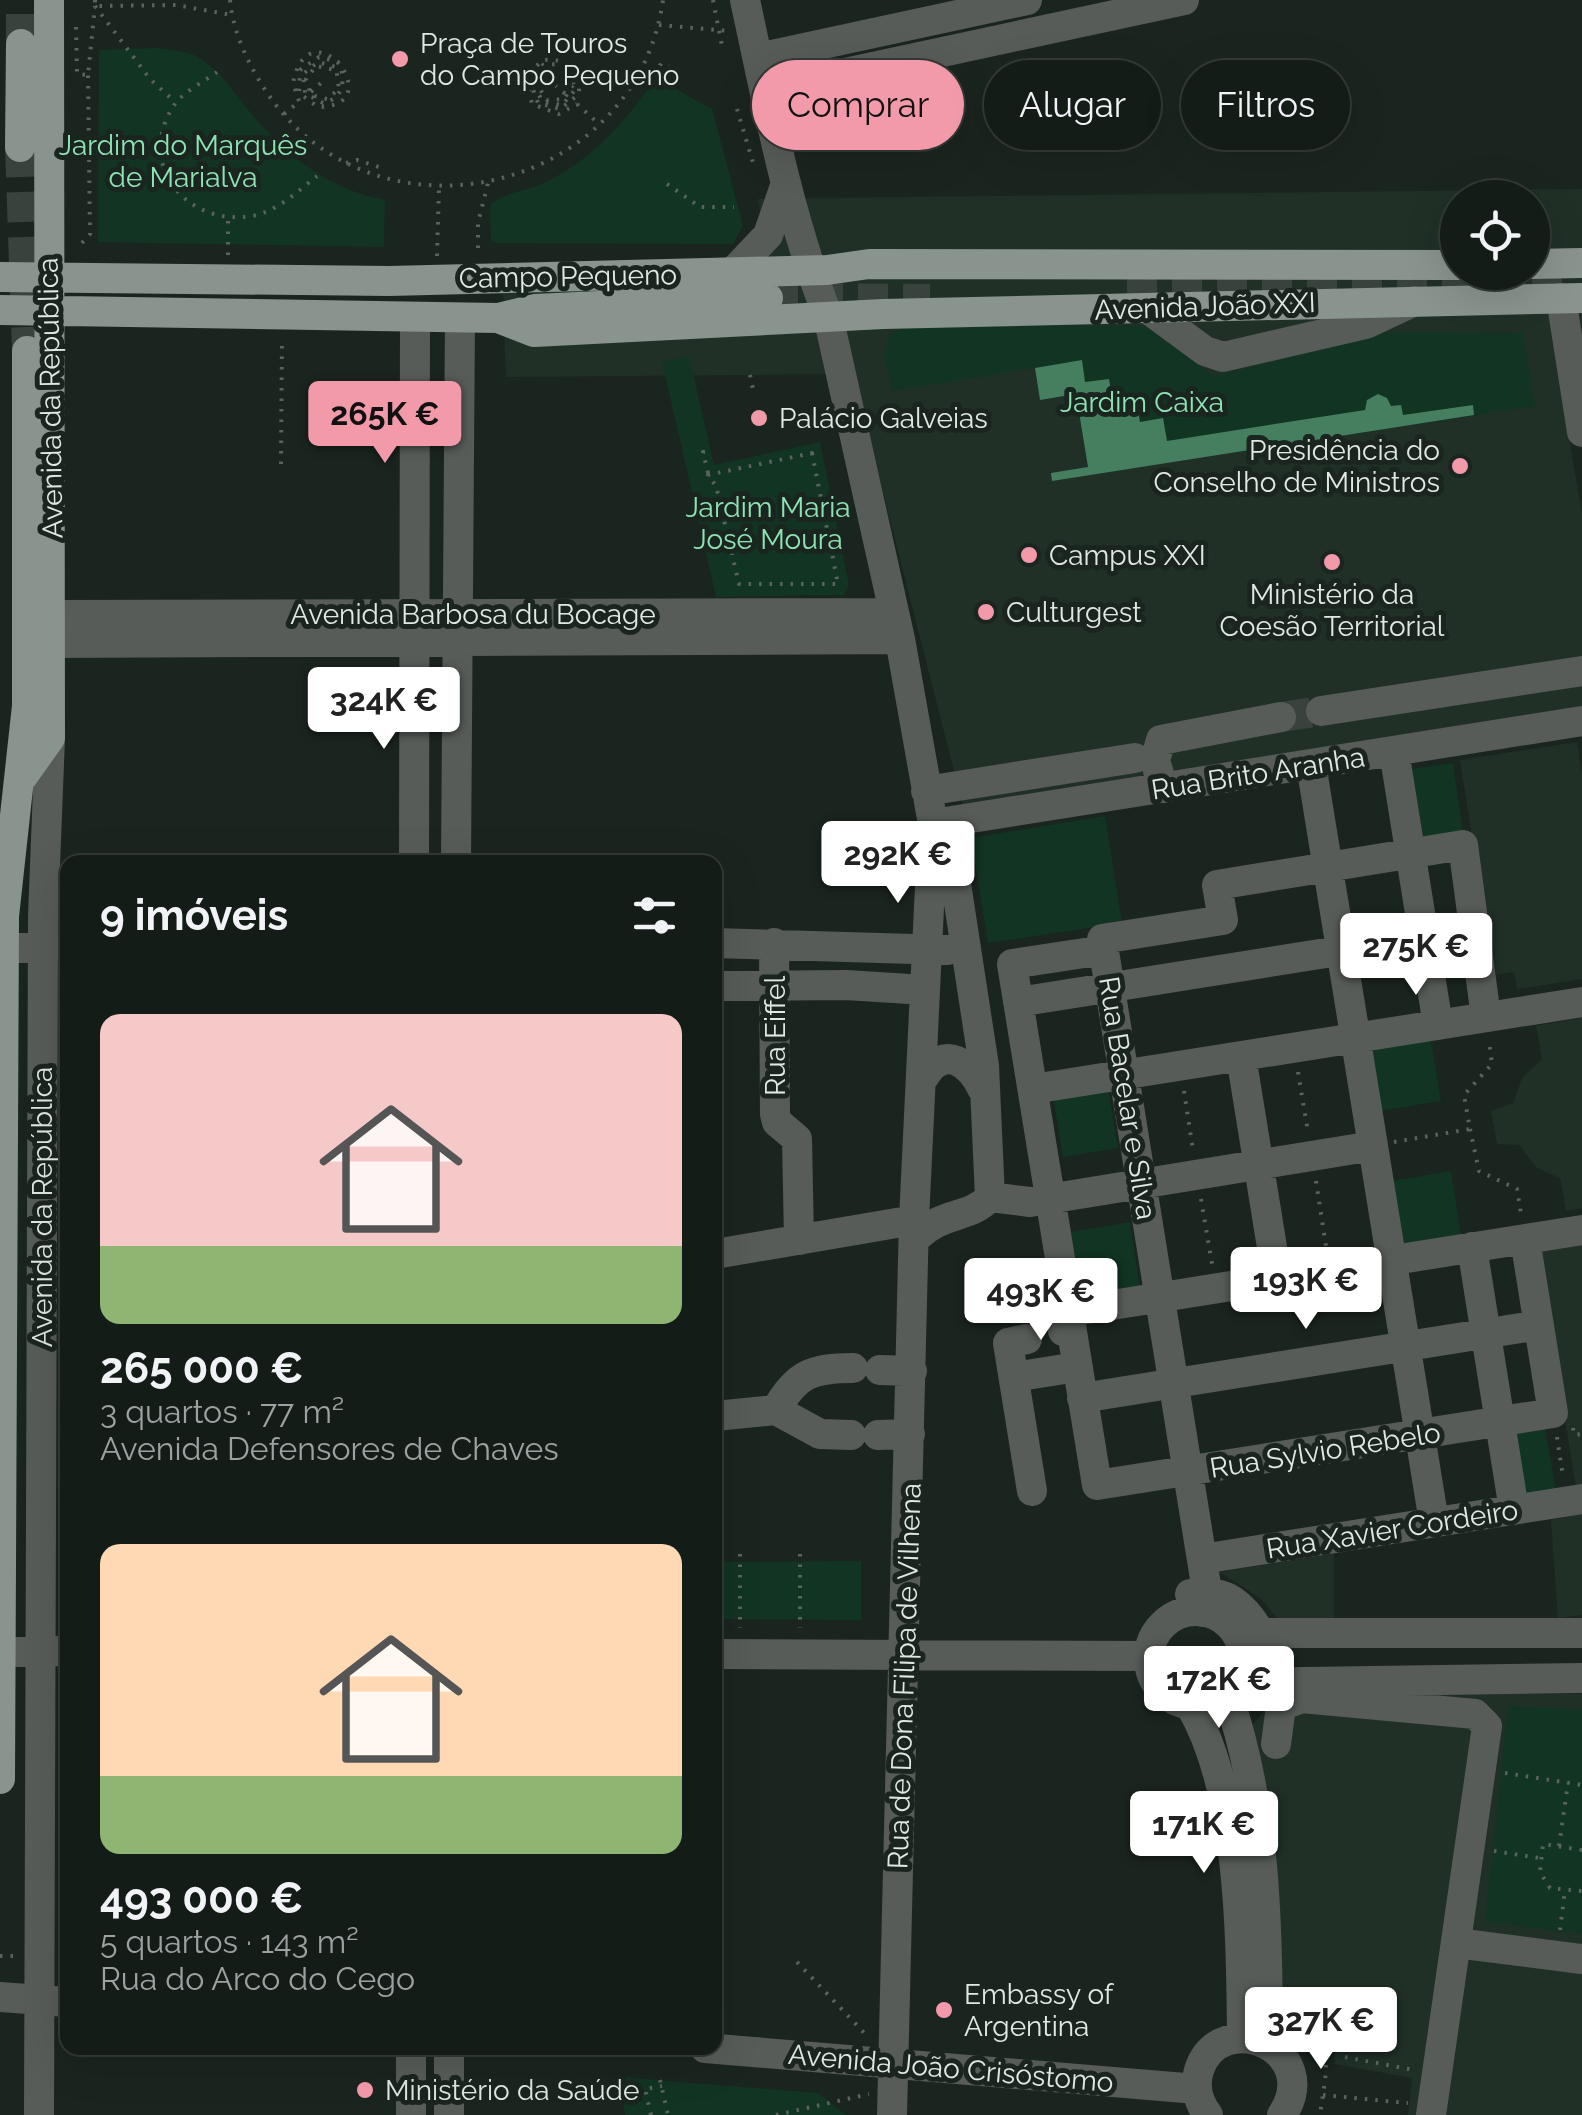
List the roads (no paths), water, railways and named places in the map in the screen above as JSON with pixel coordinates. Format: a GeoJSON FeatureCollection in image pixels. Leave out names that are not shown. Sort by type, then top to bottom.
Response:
{"type":"FeatureCollection","features":[{"type":"Feature","properties":{"kind":"main road","name":"Avenida da República"},"geometry":{"type":"LineString","coordinates":[[49,0],[53,629],[50,738]]}},
{"type":"Feature","properties":{"kind":"main road"},"geometry":{"type":"LineString","coordinates":[[20,148],[21,44]]}},
{"type":"Feature","properties":{"kind":"main road"},"geometry":{"type":"LineString","coordinates":[[1550,264],[1582,263]]}},
{"type":"Feature","properties":{"kind":"main road","name":"Avenida João XXI"},"geometry":{"type":"LineString","coordinates":[[818,270],[869,264],[1440,265]]}},
{"type":"Feature","properties":{"kind":"main road"},"geometry":{"type":"LineString","coordinates":[[1316,302],[1332,284],[1335,267]]}},
{"type":"Feature","properties":{"kind":"main road","name":"Campo Pequeno"},"geometry":{"type":"LineString","coordinates":[[0,277],[418,268],[460,279],[818,270]]}},
{"type":"Feature","properties":{"kind":"main road"},"geometry":{"type":"LineString","coordinates":[[415,318],[418,268]]}},
{"type":"Feature","properties":{"kind":"main road"},"geometry":{"type":"LineString","coordinates":[[818,270],[869,284],[1126,285]]}},
{"type":"Feature","properties":{"kind":"main road"},"geometry":{"type":"LineString","coordinates":[[460,279],[460,318]]}},
{"type":"Feature","properties":{"kind":"main road"},"geometry":{"type":"LineString","coordinates":[[498,318],[535,309],[768,298]]}},
{"type":"Feature","properties":{"kind":"main road","name":"Avenida João XXI"},"geometry":{"type":"LineString","coordinates":[[828,316],[1572,298]]}},
{"type":"Feature","properties":{"kind":"main road","name":"Campo Pequeno"},"geometry":{"type":"LineString","coordinates":[[0,310],[498,318],[534,332],[828,316]]}},
{"type":"Feature","properties":{"kind":"main road","name":"Avenida da República"},"geometry":{"type":"LineString","coordinates":[[0,1778],[2,948],[28,706],[27,351]]}},
{"type":"Feature","properties":{"kind":"main road"},"geometry":{"type":"LineString","coordinates":[[23,776],[50,738]]}},
{"type":"Feature","properties":{"kind":"street"},"geometry":{"type":"LineString","coordinates":[[748,14],[758,58],[1027,0]]}},
{"type":"Feature","properties":{"kind":"street"},"geometry":{"type":"LineString","coordinates":[[898,60],[1144,4],[1184,0]]}},
{"type":"Feature","properties":{"kind":"street"},"geometry":{"type":"LineString","coordinates":[[722,1253],[954,1213],[982,1206],[990,1197],[984,1066],[940,823],[926,791],[897,626],[818,270],[786,183],[779,150]]}},
{"type":"Feature","properties":{"kind":"street"},"geometry":{"type":"LineString","coordinates":[[733,272],[768,235],[786,183]]}},
{"type":"Feature","properties":{"kind":"street"},"geometry":{"type":"LineString","coordinates":[[1572,298],[1582,432]]}},
{"type":"Feature","properties":{"kind":"street"},"geometry":{"type":"LineString","coordinates":[[1148,309],[1205,351],[1223,357],[1366,324],[1416,301]]}},
{"type":"Feature","properties":{"kind":"street"},"geometry":{"type":"LineString","coordinates":[[414,855],[415,318]]}},
{"type":"Feature","properties":{"kind":"street"},"geometry":{"type":"LineString","coordinates":[[456,855],[460,318]]}},
{"type":"Feature","properties":{"kind":"street"},"geometry":{"type":"LineString","coordinates":[[415,415],[460,414]]}},
{"type":"Feature","properties":{"kind":"street"},"geometry":{"type":"LineString","coordinates":[[837,437],[865,556],[884,568]]}},
{"type":"Feature","properties":{"kind":"street","name":"Avenida Barbosa du Bocage"},"geometry":{"type":"LineString","coordinates":[[53,629],[897,626]]}},
{"type":"Feature","properties":{"kind":"street"},"geometry":{"type":"LineString","coordinates":[[1321,712],[1582,671]]}},
{"type":"Feature","properties":{"kind":"street"},"geometry":{"type":"LineString","coordinates":[[1163,788],[1155,760],[1162,740],[1282,718]]}},
{"type":"Feature","properties":{"kind":"street","name":"Rua Brito Aranha"},"geometry":{"type":"LineString","coordinates":[[940,823],[1582,722]]}},
{"type":"Feature","properties":{"kind":"street","name":"Avenida da República"},"geometry":{"type":"LineString","coordinates":[[39,2115],[53,2001],[55,947],[50,738]]}},
{"type":"Feature","properties":{"kind":"street"},"geometry":{"type":"LineString","coordinates":[[1394,751],[1438,1024]]}},
{"type":"Feature","properties":{"kind":"street"},"geometry":{"type":"LineString","coordinates":[[926,791],[1136,758]]}},
{"type":"Feature","properties":{"kind":"street"},"geometry":{"type":"LineString","coordinates":[[1311,764],[1434,1522]]}},
{"type":"Feature","properties":{"kind":"street"},"geometry":{"type":"LineString","coordinates":[[1026,775],[1031,808]]}},
{"type":"Feature","properties":{"kind":"street","name":"Rua de Dona Filipa de Vilhena"},"geometry":{"type":"LineString","coordinates":[[893,2090],[916,1217],[926,948],[940,823]]}},
{"type":"Feature","properties":{"kind":"street"},"geometry":{"type":"LineString","coordinates":[[1486,1017],[1463,846],[1217,885],[1223,920],[1012,964],[1050,1199],[1065,1323],[1082,1398],[1539,1325],[1525,1239]]}},
{"type":"Feature","properties":{"kind":"street"},"geometry":{"type":"LineString","coordinates":[[1018,1002],[1477,929]]}},
{"type":"Feature","properties":{"kind":"street","name":"Rua Eiffel"},"geometry":{"type":"LineString","coordinates":[[774,943],[775,1114],[778,1122],[797,1138],[799,1240]]}},
{"type":"Feature","properties":{"kind":"street"},"geometry":{"type":"LineString","coordinates":[[722,944],[926,948],[948,951],[967,968]]}},
{"type":"Feature","properties":{"kind":"street","name":"Rua Bacelar e Silva"},"geometry":{"type":"LineString","coordinates":[[1103,944],[1202,1559],[1205,1602]]}},
{"type":"Feature","properties":{"kind":"street"},"geometry":{"type":"LineString","coordinates":[[2,948],[55,947]]}},
{"type":"Feature","properties":{"kind":"street"},"geometry":{"type":"LineString","coordinates":[[2,986],[55,986]]}},
{"type":"Feature","properties":{"kind":"street"},"geometry":{"type":"LineString","coordinates":[[722,986],[925,990]]}},
{"type":"Feature","properties":{"kind":"street"},"geometry":{"type":"LineString","coordinates":[[1032,1089],[1582,1002]]}},
{"type":"Feature","properties":{"kind":"street"},"geometry":{"type":"LineString","coordinates":[[1241,1056],[1277,1278]]}},
{"type":"Feature","properties":{"kind":"street"},"geometry":{"type":"LineString","coordinates":[[924,1078],[936,1062],[948,1058],[963,1062],[974,1072],[984,1093]]}},
{"type":"Feature","properties":{"kind":"street"},"geometry":{"type":"LineString","coordinates":[[990,1197],[1014,1202],[1050,1199],[1373,1146]]}},
{"type":"Feature","properties":{"kind":"street"},"geometry":{"type":"LineString","coordinates":[[1065,1323],[1160,1297],[1582,1230]]}},
{"type":"Feature","properties":{"kind":"street"},"geometry":{"type":"LineString","coordinates":[[1472,1248],[1514,1510]]}},
{"type":"Feature","properties":{"kind":"street","name":"Rua Sylvio Rebelo"},"geometry":{"type":"LineString","coordinates":[[1082,1398],[1098,1485],[1500,1422],[1553,1413],[1539,1325]]}},
{"type":"Feature","properties":{"kind":"street"},"geometry":{"type":"LineString","coordinates":[[1027,1340],[1008,1343],[1032,1491]]}},
{"type":"Feature","properties":{"kind":"street"},"geometry":{"type":"LineString","coordinates":[[1014,1377],[1078,1367]]}},
{"type":"Feature","properties":{"kind":"street"},"geometry":{"type":"LineString","coordinates":[[776,1410],[797,1376],[819,1368],[912,1371]]}},
{"type":"Feature","properties":{"kind":"street"},"geometry":{"type":"LineString","coordinates":[[722,1415],[776,1410],[820,1434],[910,1434]]}},
{"type":"Feature","properties":{"kind":"street","name":"Rua Xavier Cordeiro"},"geometry":{"type":"LineString","coordinates":[[1202,1559],[1575,1500]]}},
{"type":"Feature","properties":{"kind":"street"},"geometry":{"type":"LineString","coordinates":[[1225,1595],[1246,1608],[1249,1634],[1244,1658],[1232,1688],[1216,1701],[1177,1701],[1157,1684],[1138,1656],[1166,1623],[1205,1602],[1225,1595]]}},
{"type":"Feature","properties":{"kind":"street"},"geometry":{"type":"LineString","coordinates":[[1249,1634],[1582,1633]]}},
{"type":"Feature","properties":{"kind":"street"},"geometry":{"type":"LineString","coordinates":[[1502,1636],[1504,1679]]}},
{"type":"Feature","properties":{"kind":"street"},"geometry":{"type":"LineString","coordinates":[[0,1652],[54,1651]]}},
{"type":"Feature","properties":{"kind":"street"},"geometry":{"type":"LineString","coordinates":[[722,1654],[1138,1656]]}},
{"type":"Feature","properties":{"kind":"street"},"geometry":{"type":"LineString","coordinates":[[1232,1688],[1582,1678]]}},
{"type":"Feature","properties":{"kind":"street"},"geometry":{"type":"LineString","coordinates":[[1232,1688],[1258,1824],[1255,2041]]}},
{"type":"Feature","properties":{"kind":"street"},"geometry":{"type":"LineString","coordinates":[[1276,1744],[1276,1717],[1290,1700],[1475,1714],[1487,1726],[1437,2074],[1420,2109]]}},
{"type":"Feature","properties":{"kind":"street"},"geometry":{"type":"LineString","coordinates":[[1190,1704],[1207,1734],[1228,1829],[1255,2041]]}},
{"type":"Feature","properties":{"kind":"street"},"geometry":{"type":"LineString","coordinates":[[1456,1943],[1569,1957]]}},
{"type":"Feature","properties":{"kind":"street"},"geometry":{"type":"LineString","coordinates":[[0,1996],[53,2001]]}},
{"type":"Feature","properties":{"kind":"street"},"geometry":{"type":"LineString","coordinates":[[1202,2102],[1200,2069],[1211,2052],[1255,2041],[1282,2057],[1291,2075],[1291,2095],[1282,2115]]}},
{"type":"Feature","properties":{"kind":"street","name":"Avenida João Crisóstomo"},"geometry":{"type":"LineString","coordinates":[[722,2052],[893,2090],[1202,2102]]}},
{"type":"Feature","properties":{"kind":"street"},"geometry":{"type":"LineString","coordinates":[[411,2055],[411,2115]]}},
{"type":"Feature","properties":{"kind":"street"},"geometry":{"type":"LineString","coordinates":[[448,2115],[450,2055]]}},
{"type":"Feature","properties":{"kind":"tunnel"},"geometry":{"type":"LineString","coordinates":[[21,0],[21,44]]}},
{"type":"Feature","properties":{"kind":"tunnel"},"geometry":{"type":"LineString","coordinates":[[20,147],[27,351]]}},
{"type":"Feature","properties":{"kind":"tunnel"},"geometry":{"type":"LineString","coordinates":[[1127,285],[1564,276]]}},
{"type":"Feature","properties":{"kind":"tunnel"},"geometry":{"type":"LineString","coordinates":[[768,298],[930,299]]}},
{"type":"Feature","properties":{"kind":"tunnel"},"geometry":{"type":"LineString","coordinates":[[1281,717],[1321,711]]}},
{"type":"Feature","properties":{"kind":"place","name":"Praça de Touros do Campo Pequeno"},"geometry":{"type":"Point","coordinates":[400,59]}},
{"type":"Feature","properties":{"kind":"place","name":"Palácio Galveias"},"geometry":{"type":"Point","coordinates":[759,418]}},
{"type":"Feature","properties":{"kind":"place","name":"Presidência do Conselho de Ministros"},"geometry":{"type":"Point","coordinates":[1460,466]}},
{"type":"Feature","properties":{"kind":"place","name":"Campus XXI"},"geometry":{"type":"Point","coordinates":[1029,555]}},
{"type":"Feature","properties":{"kind":"place","name":"Ministério da Coesão Territorial"},"geometry":{"type":"Point","coordinates":[1332,562]}},
{"type":"Feature","properties":{"kind":"place","name":"Culturgest"},"geometry":{"type":"Point","coordinates":[986,612]}},
{"type":"Feature","properties":{"kind":"place","name":"Embassy of Argentina"},"geometry":{"type":"Point","coordinates":[944,2010]}},
{"type":"Feature","properties":{"kind":"place","name":"Ministério da Saúde"},"geometry":{"type":"Point","coordinates":[365,2090]}},
{"type":"Feature","properties":{"kind":"park label","name":"Jardim do Marquês de Marialva"},"geometry":{"type":"Point","coordinates":[183,161]}},
{"type":"Feature","properties":{"kind":"park label","name":"Jardim Caixa"},"geometry":{"type":"Point","coordinates":[1142,402]}},
{"type":"Feature","properties":{"kind":"park label","name":"Jardim Maria José Moura"},"geometry":{"type":"Point","coordinates":[768,523]}}]}
